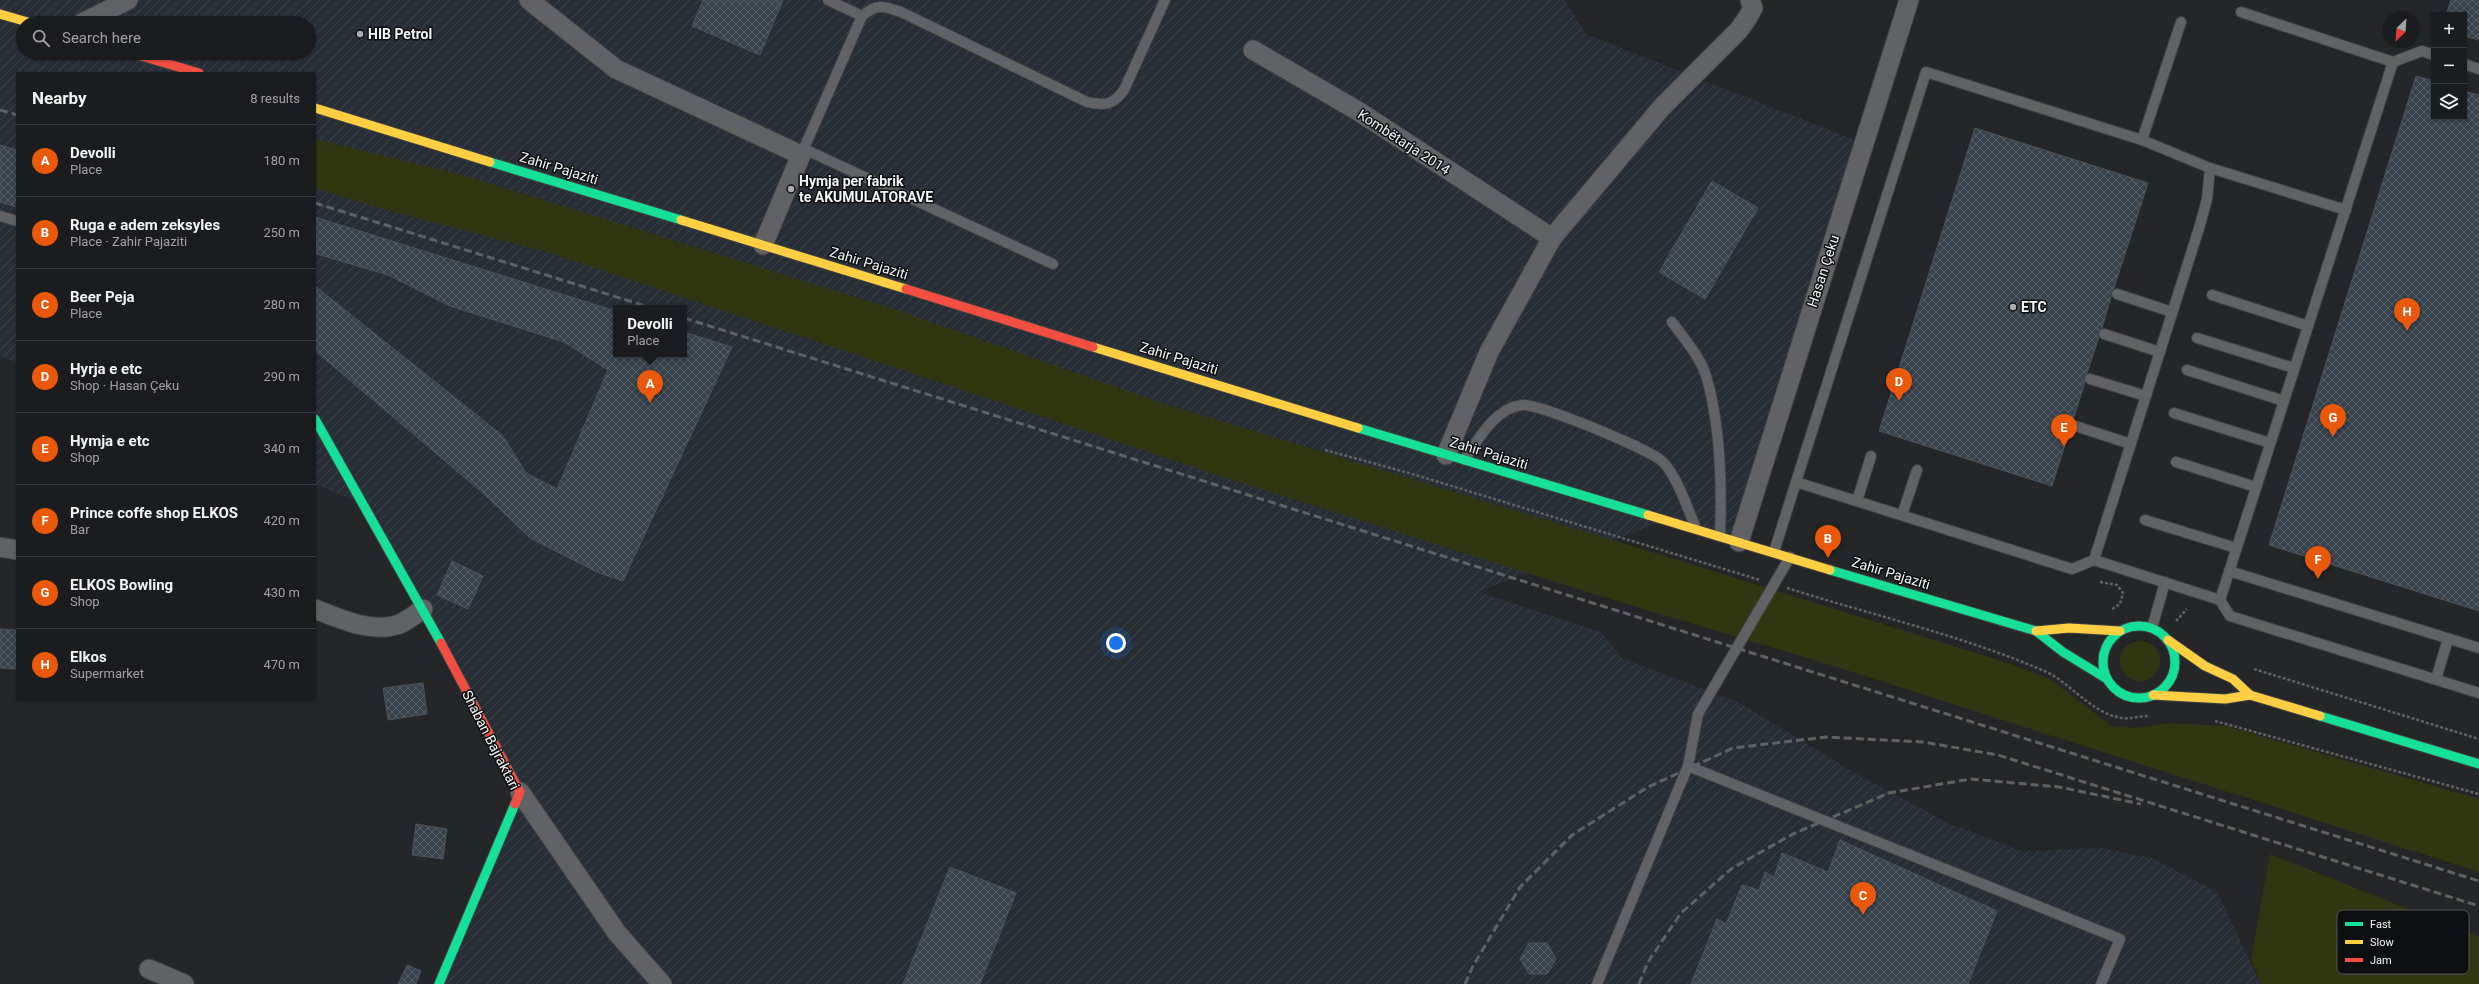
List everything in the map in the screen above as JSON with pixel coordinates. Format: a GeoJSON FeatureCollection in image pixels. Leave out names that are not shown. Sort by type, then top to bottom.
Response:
{"type":"FeatureCollection","features":[{"type":"Feature","properties":{"kind":"main road"},"geometry":{"type":"LineString","coordinates":[[0,14],[16,19]]}},
{"type":"Feature","properties":{"kind":"main road"},"geometry":{"type":"LineString","coordinates":[[155,60],[196,72]]}},
{"type":"Feature","properties":{"kind":"main road","name":"Zahir Pajaziti"},"geometry":{"type":"LineString","coordinates":[[316,108],[1446,455],[2036,631],[2063,652],[2107,679]]}},
{"type":"Feature","properties":{"kind":"main road","name":"Shaban Bajraktari"},"geometry":{"type":"LineString","coordinates":[[316,421],[423,609],[520,792],[439,984]]}},
{"type":"Feature","properties":{"kind":"main road"},"geometry":{"type":"LineString","coordinates":[[2250,695],[2225,700],[2153,695],[2132,698],[2114,688],[2107,679],[2103,659],[2105,649],[2110,639],[2120,631],[2132,626],[2152,628],[2205,666],[2232,679],[2250,695],[2479,764]]}},
{"type":"Feature","properties":{"kind":"main road","name":"Zahir Pajaziti"},"geometry":{"type":"LineString","coordinates":[[2036,631],[2069,628],[2120,631]]}},
{"type":"Feature","properties":{"kind":"main road"},"geometry":{"type":"LineString","coordinates":[[2153,695],[2169,682],[2174,672],[2174,652],[2168,640]]}},
{"type":"Feature","properties":{"kind":"street"},"geometry":{"type":"LineString","coordinates":[[96,16],[128,0]]}},
{"type":"Feature","properties":{"kind":"street"},"geometry":{"type":"LineString","coordinates":[[530,0],[616,69],[802,152],[763,245]]}},
{"type":"Feature","properties":{"kind":"street"},"geometry":{"type":"LineString","coordinates":[[1446,455],[1489,352],[1552,238],[1662,107],[1739,30],[1753,8],[1750,0]]}},
{"type":"Feature","properties":{"kind":"street","name":"Hasan Çeku"},"geometry":{"type":"LineString","coordinates":[[1739,542],[1909,0]]}},
{"type":"Feature","properties":{"kind":"street","name":"Kombëtarja 2014"},"geometry":{"type":"LineString","coordinates":[[1253,50],[1358,112],[1552,238]]}},
{"type":"Feature","properties":{"kind":"street"},"geometry":{"type":"LineString","coordinates":[[0,547],[16,550]]}},
{"type":"Feature","properties":{"kind":"street"},"geometry":{"type":"LineString","coordinates":[[316,609],[336,617],[378,628],[401,623],[423,609]]}},
{"type":"Feature","properties":{"kind":"street"},"geometry":{"type":"LineString","coordinates":[[520,792],[617,933],[662,984]]}},
{"type":"Feature","properties":{"kind":"street"},"geometry":{"type":"LineString","coordinates":[[149,969],[184,984]]}},
{"type":"Feature","properties":{"kind":"lane"},"geometry":{"type":"LineString","coordinates":[[828,0],[862,16]]}},
{"type":"Feature","properties":{"kind":"lane"},"geometry":{"type":"LineString","coordinates":[[1053,264],[802,152],[862,16],[871,8],[885,6],[1087,102],[1099,105],[1109,104],[1117,99],[1124,90],[1165,0]]}},
{"type":"Feature","properties":{"kind":"lane"},"geometry":{"type":"LineString","coordinates":[[2241,12],[2394,62],[2422,51],[2431,54]]}},
{"type":"Feature","properties":{"kind":"lane"},"geometry":{"type":"LineString","coordinates":[[2142,140],[2180,22]]}},
{"type":"Feature","properties":{"kind":"lane"},"geometry":{"type":"LineString","coordinates":[[2220,600],[2394,62]]}},
{"type":"Feature","properties":{"kind":"lane"},"geometry":{"type":"LineString","coordinates":[[2467,65],[2479,69]]}},
{"type":"Feature","properties":{"kind":"lane"},"geometry":{"type":"LineString","coordinates":[[1774,552],[1926,72],[2142,140],[2210,168],[2346,210]]}},
{"type":"Feature","properties":{"kind":"lane"},"geometry":{"type":"LineString","coordinates":[[2094,560],[2207,199],[2210,168]]}},
{"type":"Feature","properties":{"kind":"lane"},"geometry":{"type":"LineString","coordinates":[[0,216],[16,221]]}},
{"type":"Feature","properties":{"kind":"lane"},"geometry":{"type":"LineString","coordinates":[[2118,294],[2172,312]]}},
{"type":"Feature","properties":{"kind":"lane"},"geometry":{"type":"LineString","coordinates":[[2212,295],[2308,326]]}},
{"type":"Feature","properties":{"kind":"lane"},"geometry":{"type":"LineString","coordinates":[[1672,322],[1694,352],[1707,378],[1722,487],[1720,536]]}},
{"type":"Feature","properties":{"kind":"lane"},"geometry":{"type":"LineString","coordinates":[[2104,334],[2160,352]]}},
{"type":"Feature","properties":{"kind":"lane"},"geometry":{"type":"LineString","coordinates":[[2197,338],[2294,368]]}},
{"type":"Feature","properties":{"kind":"lane"},"geometry":{"type":"LineString","coordinates":[[2187,370],[2284,401]]}},
{"type":"Feature","properties":{"kind":"lane"},"geometry":{"type":"LineString","coordinates":[[2090,379],[2146,396]]}},
{"type":"Feature","properties":{"kind":"lane"},"geometry":{"type":"LineString","coordinates":[[1464,460],[1500,414],[1522,405],[1563,417],[1628,442],[1662,462],[1681,492],[1696,529]]}},
{"type":"Feature","properties":{"kind":"lane"},"geometry":{"type":"LineString","coordinates":[[2174,413],[2270,443]]}},
{"type":"Feature","properties":{"kind":"lane"},"geometry":{"type":"LineString","coordinates":[[2075,426],[2130,444]]}},
{"type":"Feature","properties":{"kind":"lane"},"geometry":{"type":"LineString","coordinates":[[1857,501],[1871,456]]}},
{"type":"Feature","properties":{"kind":"lane"},"geometry":{"type":"LineString","coordinates":[[2176,462],[2256,487]]}},
{"type":"Feature","properties":{"kind":"lane"},"geometry":{"type":"LineString","coordinates":[[1902,515],[1916,470]]}},
{"type":"Feature","properties":{"kind":"lane"},"geometry":{"type":"LineString","coordinates":[[1796,482],[2072,569],[2094,560],[2220,600],[2230,616],[2479,693]]}},
{"type":"Feature","properties":{"kind":"lane"},"geometry":{"type":"LineString","coordinates":[[2145,520],[2236,548]]}},
{"type":"Feature","properties":{"kind":"lane"},"geometry":{"type":"LineString","coordinates":[[1597,984],[1688,766],[1698,714],[1790,557]]}},
{"type":"Feature","properties":{"kind":"lane"},"geometry":{"type":"LineString","coordinates":[[2229,571],[2479,648]]}},
{"type":"Feature","properties":{"kind":"lane"},"geometry":{"type":"LineString","coordinates":[[2152,628],[2165,582]]}},
{"type":"Feature","properties":{"kind":"lane"},"geometry":{"type":"LineString","coordinates":[[2436,679],[2448,639]]}},
{"type":"Feature","properties":{"kind":"lane"},"geometry":{"type":"LineString","coordinates":[[1688,766],[2120,939],[2101,984]]}},
{"type":"Feature","properties":{"kind":"path"},"geometry":{"type":"LineString","coordinates":[[1325,450],[1409,473],[1763,581]]}},
{"type":"Feature","properties":{"kind":"path"},"geometry":{"type":"LineString","coordinates":[[2100,582],[2117,584],[2123,593],[2120,604],[2111,609]]}},
{"type":"Feature","properties":{"kind":"path"},"geometry":{"type":"LineString","coordinates":[[1786,588],[1983,648],[2043,670],[2059,678],[2087,700],[2110,715],[2123,718],[2153,716]]}},
{"type":"Feature","properties":{"kind":"path"},"geometry":{"type":"LineString","coordinates":[[2177,626],[2175,620],[2186,609]]}},
{"type":"Feature","properties":{"kind":"path"},"geometry":{"type":"LineString","coordinates":[[2247,667],[2479,739]]}},
{"type":"Feature","properties":{"kind":"path"},"geometry":{"type":"LineString","coordinates":[[2207,718],[2479,794]]}},
{"type":"Feature","properties":{"kind":"shaded area"},"geometry":{"type":"Polygon","coordinates":[[[0,0],[1565,0],[1586,34],[1865,144],[1739,542],[1666,520],[1478,592],[1601,632],[1622,658],[1740,703],[1848,769],[1950,824],[2022,851],[2102,848],[2152,858],[2217,892],[2261,984],[439,984],[520,792],[364,504],[316,484],[316,72],[16,72],[16,363],[0,356],[0,0]]]}},
{"type":"Feature","properties":{"kind":"green space"},"geometry":{"type":"Polygon","coordinates":[[[316,139],[466,176],[589,214],[900,311],[1168,405],[1652,552],[2011,664],[2048,678],[2112,726],[2134,728],[2170,723],[2226,726],[2479,799],[2479,872],[1827,664],[1600,596],[1217,475],[547,252],[379,208],[316,188],[316,139]]]}},
{"type":"Feature","properties":{"kind":"green space"},"geometry":{"type":"Polygon","coordinates":[[[2144,641],[2151,644],[2157,650],[2160,661],[2159,669],[2151,678],[2144,681],[2136,681],[2129,678],[2121,669],[2120,657],[2123,650],[2132,642],[2144,641]]]}},
{"type":"Feature","properties":{"kind":"green space"},"geometry":{"type":"Polygon","coordinates":[[[2270,854],[2411,910],[2337,910],[2337,974],[2469,974],[2469,933],[2479,937],[2479,984],[2261,984],[2251,959],[2270,854]]]}},
{"type":"Feature","properties":{"kind":"building"},"geometry":{"type":"Polygon","coordinates":[[[703,0],[783,0],[760,55],[692,26],[703,0]]]}},
{"type":"Feature","properties":{"kind":"building"},"geometry":{"type":"Polygon","coordinates":[[[2451,0],[2479,0],[2479,40],[2467,37],[2467,12],[2447,12],[2451,0]]]}},
{"type":"Feature","properties":{"kind":"building"},"geometry":{"type":"Polygon","coordinates":[[[2416,76],[2431,80],[2431,120],[2467,120],[2467,92],[2479,95],[2479,611],[2269,545],[2416,76]]]}},
{"type":"Feature","properties":{"kind":"building","name":"ETC"},"geometry":{"type":"Polygon","coordinates":[[[1975,128],[2148,183],[2114,288],[2111,292],[2111,297],[2102,328],[2098,332],[2099,337],[2087,373],[2084,377],[2085,382],[2073,420],[2069,424],[2070,429],[2052,486],[1879,431],[1975,128]]]}},
{"type":"Feature","properties":{"kind":"building"},"geometry":{"type":"Polygon","coordinates":[[[0,145],[16,150],[16,207],[0,202],[0,145]]]}},
{"type":"Feature","properties":{"kind":"building"},"geometry":{"type":"Polygon","coordinates":[[[1712,181],[1758,208],[1705,299],[1659,272],[1712,181]]]}},
{"type":"Feature","properties":{"kind":"building"},"geometry":{"type":"Polygon","coordinates":[[[316,217],[613,310],[613,357],[687,357],[687,333],[732,347],[623,581],[599,573],[530,538],[484,494],[320,355],[316,351],[316,287],[503,436],[526,473],[557,489],[608,370],[564,342],[450,306],[388,275],[317,254],[316,217]]]}},
{"type":"Feature","properties":{"kind":"building"},"geometry":{"type":"Polygon","coordinates":[[[452,561],[483,576],[468,609],[437,595],[452,561]]]}},
{"type":"Feature","properties":{"kind":"building"},"geometry":{"type":"Polygon","coordinates":[[[0,629],[16,630],[16,669],[0,668],[0,629]]]}},
{"type":"Feature","properties":{"kind":"building"},"geometry":{"type":"Polygon","coordinates":[[[423,683],[427,714],[388,720],[383,688],[423,683]]]}},
{"type":"Feature","properties":{"kind":"building"},"geometry":{"type":"Polygon","coordinates":[[[416,824],[447,829],[443,859],[412,855],[416,824]]]}},
{"type":"Feature","properties":{"kind":"building"},"geometry":{"type":"Polygon","coordinates":[[[1840,840],[1997,911],[1968,984],[1691,984],[1717,919],[1726,924],[1742,885],[1759,890],[1765,872],[1774,877],[1782,853],[1828,872],[1840,840]]]}},
{"type":"Feature","properties":{"kind":"building"},"geometry":{"type":"Polygon","coordinates":[[[950,867],[1016,893],[980,984],[903,984],[950,867]]]}},
{"type":"Feature","properties":{"kind":"building"},"geometry":{"type":"Polygon","coordinates":[[[1529,943],[1547,943],[1556,959],[1547,974],[1529,974],[1520,959],[1529,943]]]}},
{"type":"Feature","properties":{"kind":"building"},"geometry":{"type":"Polygon","coordinates":[[[407,965],[421,971],[416,984],[398,984],[407,965]]]}},
{"type":"Feature","properties":{"kind":"railway"},"geometry":{"type":"LineString","coordinates":[[0,110],[16,115]]}},
{"type":"Feature","properties":{"kind":"railway"},"geometry":{"type":"LineString","coordinates":[[316,203],[642,305]]}},
{"type":"Feature","properties":{"kind":"railway"},"geometry":{"type":"LineString","coordinates":[[687,319],[2479,881]]}},
{"type":"Feature","properties":{"kind":"railway"},"geometry":{"type":"LineString","coordinates":[[1465,984],[1473,966],[1520,887],[1572,835],[1648,787],[1733,748],[1826,737],[1923,742],[1998,755],[2479,906]]}},
{"type":"Feature","properties":{"kind":"railway"},"geometry":{"type":"LineString","coordinates":[[1639,984],[1648,962],[1681,913],[1731,869],[1793,834],[1889,793],[1971,779],[2059,787],[2141,804]]}},
{"type":"Feature","properties":{"kind":"traffic: fast"},"geometry":{"type":"LineString","coordinates":[[490,162],[681,220]]}},
{"type":"Feature","properties":{"kind":"traffic: fast"},"geometry":{"type":"LineString","coordinates":[[316,421],[441,643]]}},
{"type":"Feature","properties":{"kind":"traffic: fast"},"geometry":{"type":"LineString","coordinates":[[1358,428],[1648,515]]}},
{"type":"Feature","properties":{"kind":"traffic: fast"},"geometry":{"type":"LineString","coordinates":[[1830,570],[2036,631],[2063,652],[2107,679]]}},
{"type":"Feature","properties":{"kind":"traffic: fast"},"geometry":{"type":"LineString","coordinates":[[2139,626],[2153,629],[2165,636],[2172,648],[2175,662],[2172,676],[2165,688],[2153,695],[2139,698],[2125,695],[2113,688],[2106,676],[2103,662],[2106,648],[2113,636],[2125,629],[2139,626]]}},
{"type":"Feature","properties":{"kind":"traffic: fast"},"geometry":{"type":"LineString","coordinates":[[2320,716],[2479,764]]}},
{"type":"Feature","properties":{"kind":"traffic: fast"},"geometry":{"type":"LineString","coordinates":[[439,984],[515,804]]}},
{"type":"Feature","properties":{"kind":"traffic: slow"},"geometry":{"type":"LineString","coordinates":[[0,14],[16,19]]}},
{"type":"Feature","properties":{"kind":"traffic: slow"},"geometry":{"type":"LineString","coordinates":[[316,108],[490,162]]}},
{"type":"Feature","properties":{"kind":"traffic: slow"},"geometry":{"type":"LineString","coordinates":[[681,220],[906,289]]}},
{"type":"Feature","properties":{"kind":"traffic: slow"},"geometry":{"type":"LineString","coordinates":[[1093,347],[1358,428]]}},
{"type":"Feature","properties":{"kind":"traffic: slow"},"geometry":{"type":"LineString","coordinates":[[1648,515],[1830,570]]}},
{"type":"Feature","properties":{"kind":"traffic: slow"},"geometry":{"type":"LineString","coordinates":[[2036,631],[2069,628],[2120,631]]}},
{"type":"Feature","properties":{"kind":"traffic: slow"},"geometry":{"type":"LineString","coordinates":[[2168,640],[2205,666],[2233,679],[2250,695]]}},
{"type":"Feature","properties":{"kind":"traffic: slow"},"geometry":{"type":"LineString","coordinates":[[2153,695],[2225,699],[2250,695],[2320,716]]}},
{"type":"Feature","properties":{"kind":"traffic: jam"},"geometry":{"type":"LineString","coordinates":[[155,60],[196,72]]}},
{"type":"Feature","properties":{"kind":"traffic: jam"},"geometry":{"type":"LineString","coordinates":[[906,289],[1093,347]]}},
{"type":"Feature","properties":{"kind":"traffic: jam"},"geometry":{"type":"LineString","coordinates":[[441,643],[520,792],[515,804]]}},
{"type":"Feature","properties":{"kind":"place","name":"HIB Petrol"},"geometry":{"type":"Point","coordinates":[360,34]}},
{"type":"Feature","properties":{"kind":"place","name":"Hymja per fabrik te AKUMULATORAVE"},"geometry":{"type":"Point","coordinates":[791,189]}},
{"type":"Feature","properties":{"kind":"place","name":"ETC"},"geometry":{"type":"Point","coordinates":[2013,307]}},
{"type":"Feature","properties":{"kind":"place","name":"Elkos"},"geometry":{"type":"Point","coordinates":[2407,331]}},
{"type":"Feature","properties":{"kind":"place","name":"Hyrja e etc"},"geometry":{"type":"Point","coordinates":[1899,401]}},
{"type":"Feature","properties":{"kind":"place","name":"Devolli"},"geometry":{"type":"Point","coordinates":[650,403]}},
{"type":"Feature","properties":{"kind":"place","name":"ELKOS Bowling"},"geometry":{"type":"Point","coordinates":[2333,437]}},
{"type":"Feature","properties":{"kind":"place","name":"Hymja e etc"},"geometry":{"type":"Point","coordinates":[2064,447]}},
{"type":"Feature","properties":{"kind":"place","name":"Ruga e adem zeksyles"},"geometry":{"type":"Point","coordinates":[1828,558]}},
{"type":"Feature","properties":{"kind":"place","name":"Prince coffe shop ELKOS"},"geometry":{"type":"Point","coordinates":[2318,579]}},
{"type":"Feature","properties":{"kind":"place","name":"Beer Peja"},"geometry":{"type":"Point","coordinates":[1863,915]}}]}
